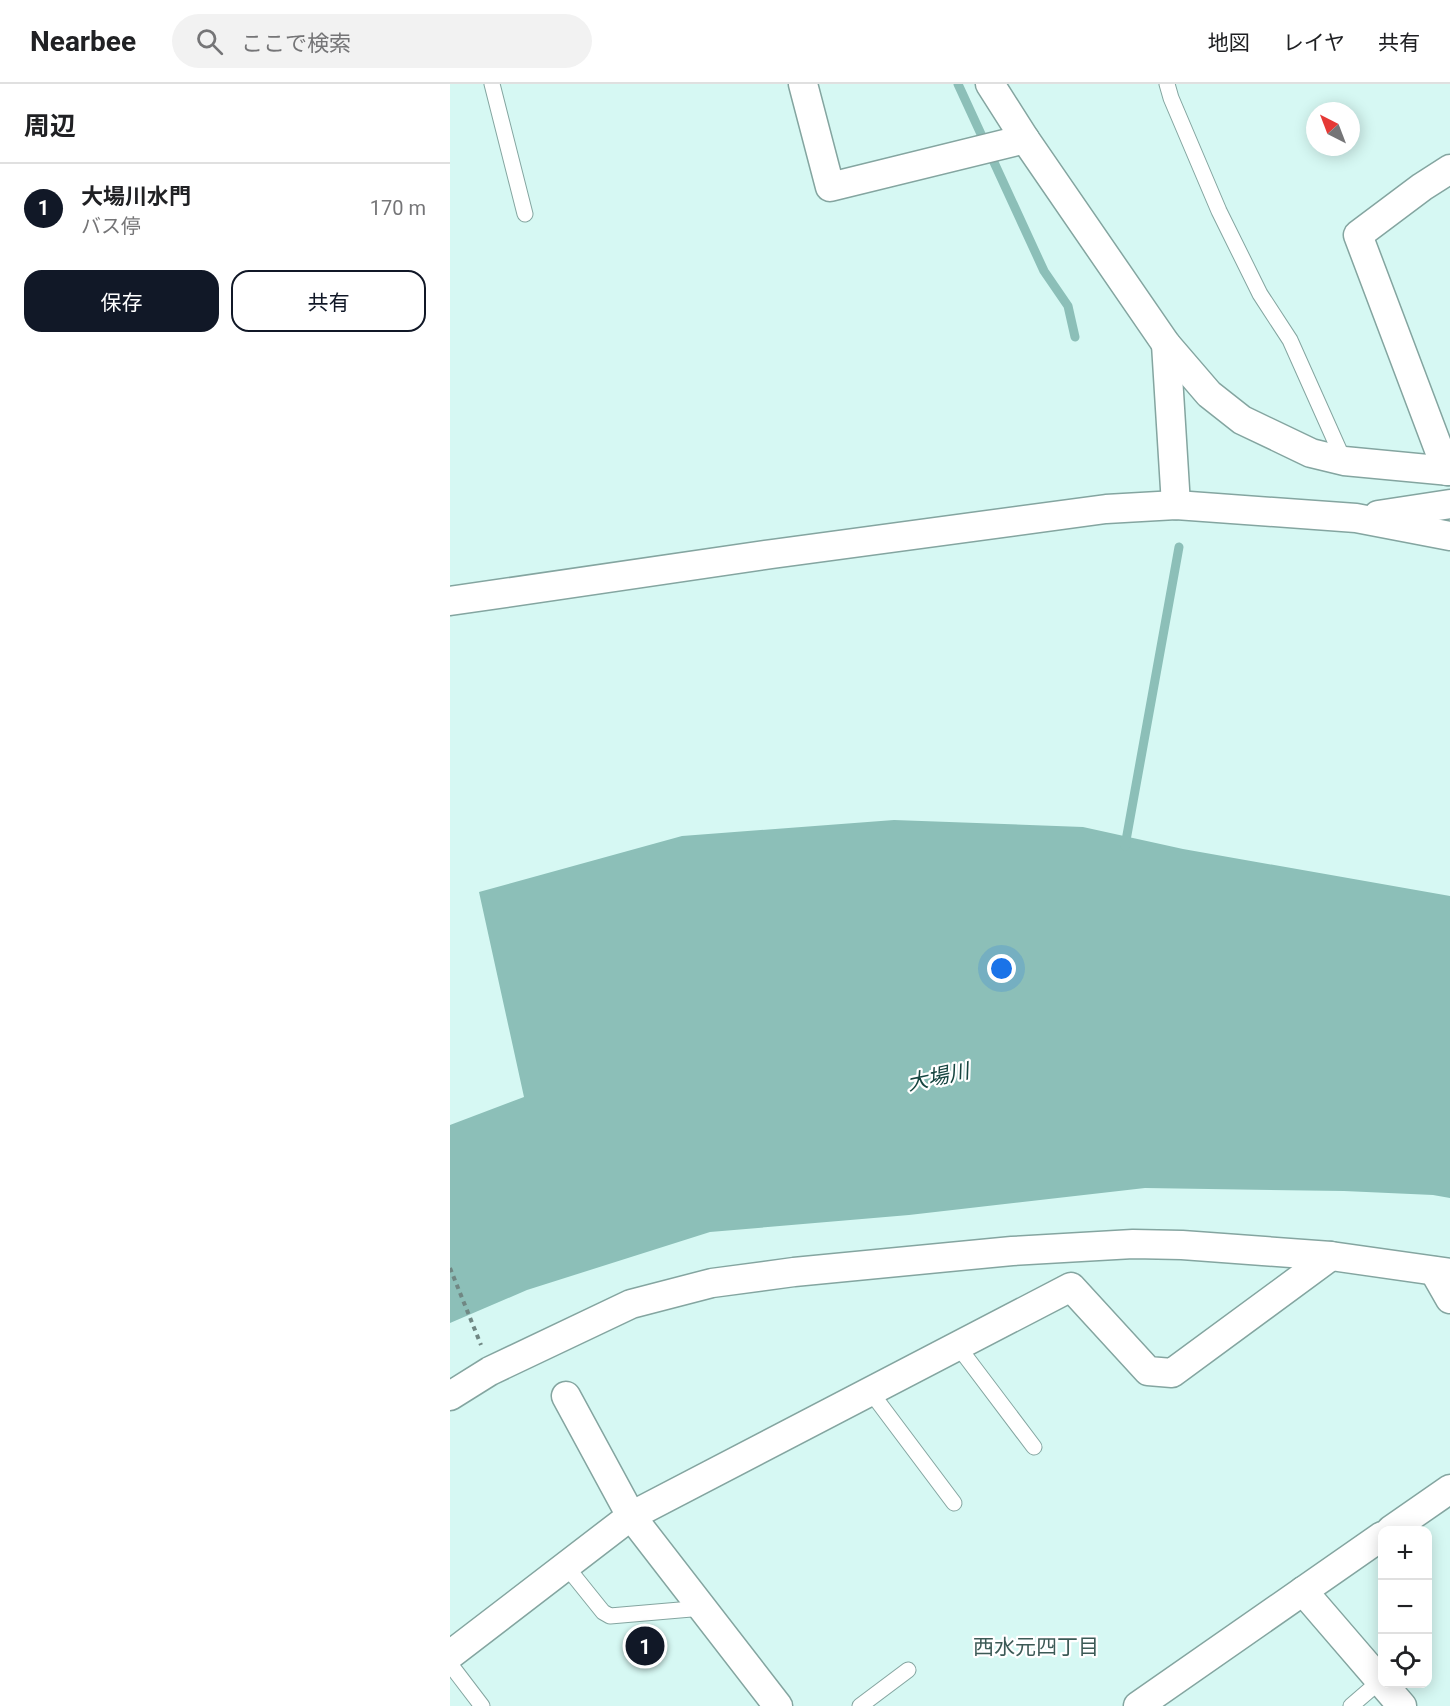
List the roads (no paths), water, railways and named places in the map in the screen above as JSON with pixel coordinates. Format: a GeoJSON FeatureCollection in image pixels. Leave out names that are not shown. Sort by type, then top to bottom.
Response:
{"type":"FeatureCollection","features":[{"type":"Feature","properties":{"kind":"street"},"geometry":{"type":"LineString","coordinates":[[803,84],[830,187],[1025,139]]}},
{"type":"Feature","properties":{"kind":"street"},"geometry":{"type":"LineString","coordinates":[[990,84],[1025,139],[1166,344],[1209,394],[1242,420],[1311,453],[1344,461],[1448,471],[1358,235],[1450,169]]}},
{"type":"Feature","properties":{"kind":"street"},"geometry":{"type":"LineString","coordinates":[[1166,344],[1176,506]]}},
{"type":"Feature","properties":{"kind":"street"},"geometry":{"type":"LineString","coordinates":[[1356,518],[1450,504]]}},
{"type":"Feature","properties":{"kind":"street"},"geometry":{"type":"LineString","coordinates":[[450,601],[1083,512],[1176,506],[1356,518],[1450,536]]}},
{"type":"Feature","properties":{"kind":"street"},"geometry":{"type":"LineString","coordinates":[[450,1396],[490,1371],[631,1304],[712,1283],[794,1272],[1000,1252],[1133,1244],[1182,1245],[1331,1256],[1442,1272],[1450,1299]]}},
{"type":"Feature","properties":{"kind":"street"},"geometry":{"type":"LineString","coordinates":[[450,1655],[631,1516],[1071,1287],[1148,1371],[1172,1373],[1331,1256]]}},
{"type":"Feature","properties":{"kind":"street"},"geometry":{"type":"LineString","coordinates":[[566,1396],[631,1516],[778,1706]]}},
{"type":"Feature","properties":{"kind":"street"},"geometry":{"type":"LineString","coordinates":[[1397,1526],[1450,1489]]}},
{"type":"Feature","properties":{"kind":"street"},"geometry":{"type":"LineString","coordinates":[[1138,1706],[1378,1539]]}},
{"type":"Feature","properties":{"kind":"street"},"geometry":{"type":"LineString","coordinates":[[1303,1591],[1378,1679]]}},
{"type":"Feature","properties":{"kind":"street"},"geometry":{"type":"LineString","coordinates":[[1386,1688],[1402,1706]]}},
{"type":"Feature","properties":{"kind":"lane"},"geometry":{"type":"LineString","coordinates":[[492,84],[525,214]]}},
{"type":"Feature","properties":{"kind":"lane"},"geometry":{"type":"LineString","coordinates":[[1167,84],[1219,211],[1260,294],[1290,340],[1344,461]]}},
{"type":"Feature","properties":{"kind":"lane"},"geometry":{"type":"LineString","coordinates":[[957,1345],[1034,1448]]}},
{"type":"Feature","properties":{"kind":"lane"},"geometry":{"type":"LineString","coordinates":[[870,1391],[954,1503]]}},
{"type":"Feature","properties":{"kind":"lane"},"geometry":{"type":"LineString","coordinates":[[566,1566],[603,1612],[610,1616],[703,1608]]}},
{"type":"Feature","properties":{"kind":"lane"},"geometry":{"type":"LineString","coordinates":[[450,1664],[482,1706]]}},
{"type":"Feature","properties":{"kind":"lane"},"geometry":{"type":"LineString","coordinates":[[860,1706],[908,1670]]}},
{"type":"Feature","properties":{"kind":"lane"},"geometry":{"type":"LineString","coordinates":[[1351,1706],[1378,1683]]}},
{"type":"Feature","properties":{"kind":"water","name":"大場川"},"geometry":{"type":"Polygon","coordinates":[[[894,820],[1083,827],[1183,849],[1450,896],[1450,1198],[1433,1195],[1344,1191],[1145,1188],[909,1215],[710,1232],[527,1290],[450,1323],[450,1125],[524,1097],[479,892],[682,836],[894,820]]]}},
{"type":"Feature","properties":{"kind":"waterway"},"geometry":{"type":"LineString","coordinates":[[958,84],[1044,271],[1068,306],[1075,337]]}},
{"type":"Feature","properties":{"kind":"waterway"},"geometry":{"type":"LineString","coordinates":[[1125,846],[1179,547]]}},
{"type":"Feature","properties":{"kind":"place","name":"大場川水門"},"geometry":{"type":"Point","coordinates":[645,1646]}},
{"type":"Feature","properties":{"kind":"district","name":"西水元四丁目"},"geometry":{"type":"Point","coordinates":[1036,1647]}}]}
